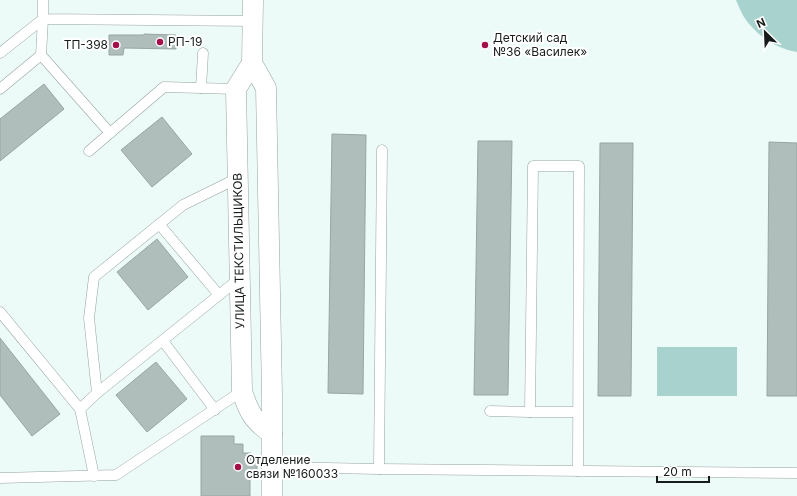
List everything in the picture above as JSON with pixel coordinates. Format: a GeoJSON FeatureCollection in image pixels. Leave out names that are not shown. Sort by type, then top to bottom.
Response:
{"type":"FeatureCollection","features":[{"type":"Feature","properties":{"kind":"street"},"geometry":{"type":"LineString","coordinates":[[253,0],[252,63],[266,88],[272,496]]}},
{"type":"Feature","properties":{"kind":"street"},"geometry":{"type":"LineString","coordinates":[[236,88],[252,63]]}},
{"type":"Feature","properties":{"kind":"street","name":"УЛИЦА ТЕКСТИЛЬЩИКОВ"},"geometry":{"type":"LineString","coordinates":[[236,88],[242,391],[248,410],[258,424],[272,434]]}},
{"type":"Feature","properties":{"kind":"lane"},"geometry":{"type":"LineString","coordinates":[[43,0],[41,55],[110,133]]}},
{"type":"Feature","properties":{"kind":"lane"},"geometry":{"type":"LineString","coordinates":[[0,53],[43,20],[253,21]]}},
{"type":"Feature","properties":{"kind":"lane"},"geometry":{"type":"LineString","coordinates":[[202,88],[203,54]]}},
{"type":"Feature","properties":{"kind":"lane"},"geometry":{"type":"LineString","coordinates":[[0,89],[41,55]]}},
{"type":"Feature","properties":{"kind":"lane"},"geometry":{"type":"LineString","coordinates":[[89,151],[164,87],[236,88]]}},
{"type":"Feature","properties":{"kind":"lane"},"geometry":{"type":"LineString","coordinates":[[379,469],[382,150]]}},
{"type":"Feature","properties":{"kind":"lane"},"geometry":{"type":"LineString","coordinates":[[530,412],[533,166],[579,166],[578,471]]}},
{"type":"Feature","properties":{"kind":"lane"},"geometry":{"type":"LineString","coordinates":[[97,392],[89,318],[94,277],[183,205],[238,178]]}},
{"type":"Feature","properties":{"kind":"lane"},"geometry":{"type":"LineString","coordinates":[[159,224],[219,295]]}},
{"type":"Feature","properties":{"kind":"lane"},"geometry":{"type":"LineString","coordinates":[[80,409],[97,392],[163,341],[240,278]]}},
{"type":"Feature","properties":{"kind":"lane"},"geometry":{"type":"LineString","coordinates":[[0,312],[80,409],[94,476]]}},
{"type":"Feature","properties":{"kind":"lane"},"geometry":{"type":"LineString","coordinates":[[163,341],[215,410]]}},
{"type":"Feature","properties":{"kind":"lane"},"geometry":{"type":"LineString","coordinates":[[0,478],[116,475],[242,391]]}},
{"type":"Feature","properties":{"kind":"lane"},"geometry":{"type":"LineString","coordinates":[[490,411],[578,412]]}},
{"type":"Feature","properties":{"kind":"lane"},"geometry":{"type":"LineString","coordinates":[[272,467],[797,474]]}},
{"type":"Feature","properties":{"kind":"shaded area"},"geometry":{"type":"Polygon","coordinates":[[[736,0],[797,0],[797,52],[781,48],[760,35],[744,17],[736,0]]]}},
{"type":"Feature","properties":{"kind":"shaded area"},"geometry":{"type":"Polygon","coordinates":[[[657,347],[737,347],[737,396],[657,396],[657,347]]]}},
{"type":"Feature","properties":{"kind":"building"},"geometry":{"type":"Polygon","coordinates":[[[109,35],[176,35],[176,49],[124,48],[123,55],[109,55],[109,35]]]}},
{"type":"Feature","properties":{"kind":"building"},"geometry":{"type":"Polygon","coordinates":[[[44,84],[64,109],[0,161],[0,119],[44,84]]]}},
{"type":"Feature","properties":{"kind":"building"},"geometry":{"type":"Polygon","coordinates":[[[162,117],[192,154],[152,187],[121,150],[162,117]]]}},
{"type":"Feature","properties":{"kind":"building"},"geometry":{"type":"Polygon","coordinates":[[[332,134],[366,135],[363,394],[328,393],[332,134]]]}},
{"type":"Feature","properties":{"kind":"building"},"geometry":{"type":"Polygon","coordinates":[[[478,141],[512,141],[508,395],[474,395],[478,141]]]}},
{"type":"Feature","properties":{"kind":"building"},"geometry":{"type":"Polygon","coordinates":[[[769,142],[797,143],[797,396],[767,396],[769,142]]]}},
{"type":"Feature","properties":{"kind":"building"},"geometry":{"type":"Polygon","coordinates":[[[600,143],[633,143],[631,396],[598,396],[600,143]]]}},
{"type":"Feature","properties":{"kind":"building"},"geometry":{"type":"Polygon","coordinates":[[[157,239],[188,277],[148,310],[117,272],[157,239]]]}},
{"type":"Feature","properties":{"kind":"building"},"geometry":{"type":"Polygon","coordinates":[[[0,338],[60,414],[32,436],[0,395],[0,338]]]}},
{"type":"Feature","properties":{"kind":"building"},"geometry":{"type":"Polygon","coordinates":[[[156,362],[187,399],[147,432],[116,395],[156,362]]]}},
{"type":"Feature","properties":{"kind":"building"},"geometry":{"type":"Polygon","coordinates":[[[201,436],[234,436],[234,444],[243,444],[243,453],[251,453],[251,460],[257,460],[257,474],[250,474],[250,496],[201,496],[201,436]]]}},
{"type":"Feature","properties":{"kind":"place","name":"РП-19"},"geometry":{"type":"Point","coordinates":[160,42]}},
{"type":"Feature","properties":{"kind":"place","name":"ТП-398"},"geometry":{"type":"Point","coordinates":[116,45]}},
{"type":"Feature","properties":{"kind":"place","name":"Детский сад №36 «Василек»"},"geometry":{"type":"Point","coordinates":[485,45]}},
{"type":"Feature","properties":{"kind":"place","name":"Отделение связи №160033"},"geometry":{"type":"Point","coordinates":[238,467]}}]}
